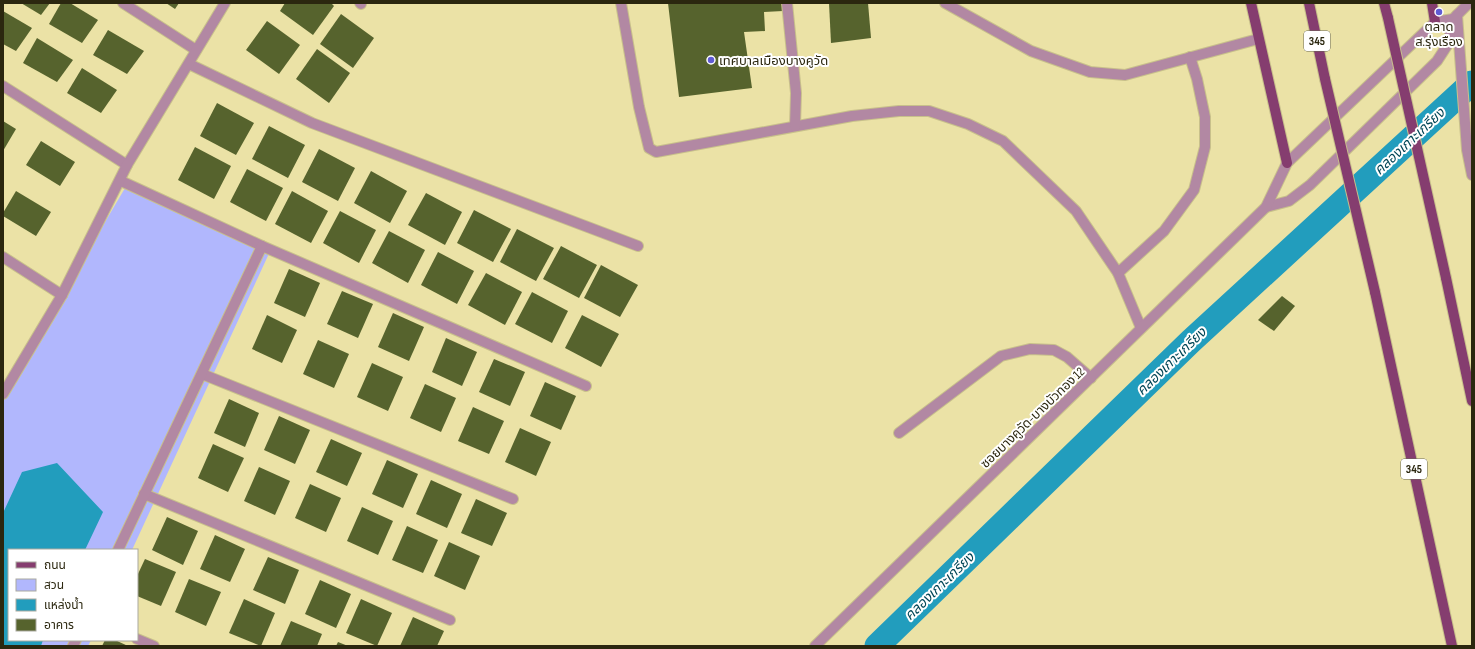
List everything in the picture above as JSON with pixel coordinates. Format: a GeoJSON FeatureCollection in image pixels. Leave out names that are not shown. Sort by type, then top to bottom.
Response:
{"type":"FeatureCollection","features":[{"type":"Feature","properties":{"kind":"main road"},"geometry":{"type":"LineString","coordinates":[[1251,3],[1286,163]]}},
{"type":"Feature","properties":{"kind":"main road","name":"345"},"geometry":{"type":"LineString","coordinates":[[1309,3],[1325,79],[1375,292],[1452,646]]}},
{"type":"Feature","properties":{"kind":"main road"},"geometry":{"type":"LineString","coordinates":[[1384,3],[1472,396]]}},
{"type":"Feature","properties":{"kind":"main road"},"geometry":{"type":"LineString","coordinates":[[1432,3],[1435,22]]}},
{"type":"Feature","properties":{"kind":"street"},"geometry":{"type":"LineString","coordinates":[[123,3],[196,50]]}},
{"type":"Feature","properties":{"kind":"street"},"geometry":{"type":"LineString","coordinates":[[3,394],[62,295],[128,165],[225,3]]}},
{"type":"Feature","properties":{"kind":"street"},"geometry":{"type":"LineString","coordinates":[[621,3],[639,107],[649,148],[656,152],[665,152],[852,116],[899,111],[929,111],[968,124],[1003,141],[1076,211],[1118,273],[1141,328]]}},
{"type":"Feature","properties":{"kind":"street"},"geometry":{"type":"LineString","coordinates":[[787,3],[796,93],[795,126]]}},
{"type":"Feature","properties":{"kind":"street"},"geometry":{"type":"LineString","coordinates":[[945,3],[1031,51],[1090,72],[1125,75],[1258,39]]}},
{"type":"Feature","properties":{"kind":"street"},"geometry":{"type":"LineString","coordinates":[[1266,206],[1289,201],[1310,185],[1437,61],[1448,44],[1455,17],[1469,3]]}},
{"type":"Feature","properties":{"kind":"street"},"geometry":{"type":"LineString","coordinates":[[1266,206],[1286,163],[1435,22],[1455,17]]}},
{"type":"Feature","properties":{"kind":"street"},"geometry":{"type":"LineString","coordinates":[[1455,17],[1461,70],[1467,150],[1472,175]]}},
{"type":"Feature","properties":{"kind":"street"},"geometry":{"type":"LineString","coordinates":[[1118,273],[1164,231],[1194,190],[1205,147],[1205,117],[1197,79],[1190,57]]}},
{"type":"Feature","properties":{"kind":"street"},"geometry":{"type":"LineString","coordinates":[[189,64],[312,122],[638,246]]}},
{"type":"Feature","properties":{"kind":"street"},"geometry":{"type":"LineString","coordinates":[[3,86],[128,165]]}},
{"type":"Feature","properties":{"kind":"street"},"geometry":{"type":"LineString","coordinates":[[121,181],[262,246],[586,386]]}},
{"type":"Feature","properties":{"kind":"street","name":"ซอยบางคูวัด-บางบัวทอง 12"},"geometry":{"type":"LineString","coordinates":[[815,646],[1266,206]]}},
{"type":"Feature","properties":{"kind":"street"},"geometry":{"type":"LineString","coordinates":[[118,549],[262,246]]}},
{"type":"Feature","properties":{"kind":"street"},"geometry":{"type":"LineString","coordinates":[[3,257],[62,295]]}},
{"type":"Feature","properties":{"kind":"street"},"geometry":{"type":"LineString","coordinates":[[899,433],[1001,356],[1030,349],[1054,350],[1067,356],[1091,378]]}},
{"type":"Feature","properties":{"kind":"street"},"geometry":{"type":"LineString","coordinates":[[202,374],[513,499]]}},
{"type":"Feature","properties":{"kind":"street"},"geometry":{"type":"LineString","coordinates":[[144,494],[450,620]]}},
{"type":"Feature","properties":{"kind":"street"},"geometry":{"type":"LineString","coordinates":[[138,639],[154,646]]}},
{"type":"Feature","properties":{"kind":"green space"},"geometry":{"type":"Polygon","coordinates":[[[128,183],[272,247],[132,549],[8,549],[8,641],[90,641],[88,646],[3,646],[3,399],[128,183]]]}},
{"type":"Feature","properties":{"kind":"water"},"geometry":{"type":"Polygon","coordinates":[[[57,463],[103,512],[85,549],[8,549],[8,641],[43,641],[41,646],[3,646],[3,513],[22,472],[57,463]]]}},
{"type":"Feature","properties":{"kind":"building"},"geometry":{"type":"Polygon","coordinates":[[[21,3],[50,3],[41,15],[21,3]]]}},
{"type":"Feature","properties":{"kind":"building"},"geometry":{"type":"Polygon","coordinates":[[[61,3],[70,3],[98,20],[82,43],[49,24],[61,3]]]}},
{"type":"Feature","properties":{"kind":"building"},"geometry":{"type":"Polygon","coordinates":[[[166,3],[179,3],[175,9],[166,3]]]}},
{"type":"Feature","properties":{"kind":"building"},"geometry":{"type":"Polygon","coordinates":[[[285,3],[331,3],[334,6],[313,35],[280,11],[285,3]]]}},
{"type":"Feature","properties":{"kind":"building","name":"เทศบาลเมืองบางคูวัด"},"geometry":{"type":"Polygon","coordinates":[[[668,3],[782,3],[783,11],[764,12],[765,31],[744,32],[752,88],[679,97],[668,3]]]}},
{"type":"Feature","properties":{"kind":"building"},"geometry":{"type":"Polygon","coordinates":[[[829,3],[868,3],[871,38],[831,43],[829,3]]]}},
{"type":"Feature","properties":{"kind":"building"},"geometry":{"type":"Polygon","coordinates":[[[3,11],[32,28],[16,51],[3,44],[3,11]]]}},
{"type":"Feature","properties":{"kind":"building"},"geometry":{"type":"Polygon","coordinates":[[[341,14],[374,38],[353,68],[320,44],[341,14]]]}},
{"type":"Feature","properties":{"kind":"building"},"geometry":{"type":"Polygon","coordinates":[[[267,21],[300,45],[279,74],[246,50],[267,21]]]}},
{"type":"Feature","properties":{"kind":"building"},"geometry":{"type":"Polygon","coordinates":[[[108,30],[144,51],[127,74],[93,55],[108,30]]]}},
{"type":"Feature","properties":{"kind":"building"},"geometry":{"type":"Polygon","coordinates":[[[37,38],[73,60],[57,82],[23,63],[37,38]]]}},
{"type":"Feature","properties":{"kind":"building"},"geometry":{"type":"Polygon","coordinates":[[[317,49],[350,73],[329,103],[296,79],[317,49]]]}},
{"type":"Feature","properties":{"kind":"building"},"geometry":{"type":"Polygon","coordinates":[[[82,68],[117,90],[101,113],[67,93],[82,68]]]}},
{"type":"Feature","properties":{"kind":"building"},"geometry":{"type":"Polygon","coordinates":[[[217,103],[254,123],[236,155],[200,136],[217,103]]]}},
{"type":"Feature","properties":{"kind":"building"},"geometry":{"type":"Polygon","coordinates":[[[3,121],[16,129],[3,151],[3,121]]]}},
{"type":"Feature","properties":{"kind":"building"},"geometry":{"type":"Polygon","coordinates":[[[269,126],[305,145],[288,178],[252,159],[269,126]]]}},
{"type":"Feature","properties":{"kind":"building"},"geometry":{"type":"Polygon","coordinates":[[[41,141],[75,162],[60,186],[26,165],[41,141]]]}},
{"type":"Feature","properties":{"kind":"building"},"geometry":{"type":"Polygon","coordinates":[[[195,147],[231,166],[214,199],[178,180],[195,147]]]}},
{"type":"Feature","properties":{"kind":"building"},"geometry":{"type":"Polygon","coordinates":[[[319,149],[355,168],[338,201],[302,182],[319,149]]]}},
{"type":"Feature","properties":{"kind":"building"},"geometry":{"type":"Polygon","coordinates":[[[247,169],[283,188],[266,221],[230,202],[247,169]]]}},
{"type":"Feature","properties":{"kind":"building"},"geometry":{"type":"Polygon","coordinates":[[[371,171],[407,191],[390,223],[354,203],[371,171]]]}},
{"type":"Feature","properties":{"kind":"building"},"geometry":{"type":"Polygon","coordinates":[[[16,191],[51,212],[36,236],[3,216],[3,213],[16,191]]]}},
{"type":"Feature","properties":{"kind":"building"},"geometry":{"type":"Polygon","coordinates":[[[292,191],[328,211],[311,243],[275,224],[292,191]]]}},
{"type":"Feature","properties":{"kind":"building"},"geometry":{"type":"Polygon","coordinates":[[[426,193],[462,212],[445,245],[408,225],[426,193]]]}},
{"type":"Feature","properties":{"kind":"building"},"geometry":{"type":"Polygon","coordinates":[[[474,210],[511,229],[493,262],[457,243],[474,210]]]}},
{"type":"Feature","properties":{"kind":"building"},"geometry":{"type":"Polygon","coordinates":[[[340,211],[376,230],[359,263],[323,243],[340,211]]]}},
{"type":"Feature","properties":{"kind":"building"},"geometry":{"type":"Polygon","coordinates":[[[517,229],[554,248],[536,281],[500,262],[517,229]]]}},
{"type":"Feature","properties":{"kind":"building"},"geometry":{"type":"Polygon","coordinates":[[[389,231],[425,250],[408,283],[372,263],[389,231]]]}},
{"type":"Feature","properties":{"kind":"building"},"geometry":{"type":"Polygon","coordinates":[[[561,246],[597,265],[579,298],[543,279],[561,246]]]}},
{"type":"Feature","properties":{"kind":"building"},"geometry":{"type":"Polygon","coordinates":[[[438,252],[474,271],[457,304],[421,285],[438,252]]]}},
{"type":"Feature","properties":{"kind":"building"},"geometry":{"type":"Polygon","coordinates":[[[601,265],[638,285],[620,317],[584,298],[601,265]]]}},
{"type":"Feature","properties":{"kind":"building"},"geometry":{"type":"Polygon","coordinates":[[[289,269],[320,283],[305,317],[274,303],[289,269]]]}},
{"type":"Feature","properties":{"kind":"building"},"geometry":{"type":"Polygon","coordinates":[[[486,273],[522,292],[505,325],[468,305],[486,273]]]}},
{"type":"Feature","properties":{"kind":"building"},"geometry":{"type":"Polygon","coordinates":[[[342,291],[373,304],[358,338],[327,324],[342,291]]]}},
{"type":"Feature","properties":{"kind":"building"},"geometry":{"type":"Polygon","coordinates":[[[532,292],[568,311],[552,343],[515,324],[532,292]]]}},
{"type":"Feature","properties":{"kind":"building"},"geometry":{"type":"Polygon","coordinates":[[[1282,296],[1295,306],[1274,331],[1258,320],[1282,296]]]}},
{"type":"Feature","properties":{"kind":"building"},"geometry":{"type":"Polygon","coordinates":[[[393,313],[424,327],[409,361],[378,347],[393,313]]]}},
{"type":"Feature","properties":{"kind":"building"},"geometry":{"type":"Polygon","coordinates":[[[267,315],[297,330],[282,363],[252,349],[267,315]]]}},
{"type":"Feature","properties":{"kind":"building"},"geometry":{"type":"Polygon","coordinates":[[[582,315],[619,334],[601,367],[565,348],[582,315]]]}},
{"type":"Feature","properties":{"kind":"building"},"geometry":{"type":"Polygon","coordinates":[[[446,338],[477,352],[462,386],[432,372],[446,338]]]}},
{"type":"Feature","properties":{"kind":"building"},"geometry":{"type":"Polygon","coordinates":[[[318,340],[349,354],[334,388],[303,374],[318,340]]]}},
{"type":"Feature","properties":{"kind":"building"},"geometry":{"type":"Polygon","coordinates":[[[494,359],[525,372],[510,406],[479,392],[494,359]]]}},
{"type":"Feature","properties":{"kind":"building"},"geometry":{"type":"Polygon","coordinates":[[[372,363],[403,377],[388,411],[357,397],[372,363]]]}},
{"type":"Feature","properties":{"kind":"building"},"geometry":{"type":"Polygon","coordinates":[[[545,382],[576,396],[561,430],[530,416],[545,382]]]}},
{"type":"Feature","properties":{"kind":"building"},"geometry":{"type":"Polygon","coordinates":[[[425,384],[456,398],[441,432],[410,418],[425,384]]]}},
{"type":"Feature","properties":{"kind":"building"},"geometry":{"type":"Polygon","coordinates":[[[229,399],[259,413],[245,447],[214,433],[229,399]]]}},
{"type":"Feature","properties":{"kind":"building"},"geometry":{"type":"Polygon","coordinates":[[[473,407],[504,421],[489,454],[458,441],[473,407]]]}},
{"type":"Feature","properties":{"kind":"building"},"geometry":{"type":"Polygon","coordinates":[[[279,416],[310,430],[295,464],[264,450],[279,416]]]}},
{"type":"Feature","properties":{"kind":"building"},"geometry":{"type":"Polygon","coordinates":[[[520,428],[551,442],[536,476],[505,462],[520,428]]]}},
{"type":"Feature","properties":{"kind":"building"},"geometry":{"type":"Polygon","coordinates":[[[331,439],[362,453],[347,486],[316,472],[331,439]]]}},
{"type":"Feature","properties":{"kind":"building"},"geometry":{"type":"Polygon","coordinates":[[[213,444],[244,458],[228,492],[198,478],[213,444]]]}},
{"type":"Feature","properties":{"kind":"building"},"geometry":{"type":"Polygon","coordinates":[[[387,460],[418,474],[403,508],[372,494],[387,460]]]}},
{"type":"Feature","properties":{"kind":"building"},"geometry":{"type":"Polygon","coordinates":[[[259,467],[290,481],[275,515],[244,501],[259,467]]]}},
{"type":"Feature","properties":{"kind":"building"},"geometry":{"type":"Polygon","coordinates":[[[431,480],[462,494],[447,528],[416,514],[431,480]]]}},
{"type":"Feature","properties":{"kind":"building"},"geometry":{"type":"Polygon","coordinates":[[[310,484],[341,498],[326,532],[295,518],[310,484]]]}},
{"type":"Feature","properties":{"kind":"building"},"geometry":{"type":"Polygon","coordinates":[[[476,499],[507,513],[492,546],[461,533],[476,499]]]}},
{"type":"Feature","properties":{"kind":"building"},"geometry":{"type":"Polygon","coordinates":[[[362,507],[393,521],[378,555],[347,541],[362,507]]]}},
{"type":"Feature","properties":{"kind":"building"},"geometry":{"type":"Polygon","coordinates":[[[167,517],[198,531],[183,565],[152,550],[167,517]]]}},
{"type":"Feature","properties":{"kind":"building"},"geometry":{"type":"Polygon","coordinates":[[[407,526],[438,540],[423,573],[392,560],[407,526]]]}},
{"type":"Feature","properties":{"kind":"building"},"geometry":{"type":"Polygon","coordinates":[[[215,535],[245,549],[230,582],[200,569],[215,535]]]}},
{"type":"Feature","properties":{"kind":"building"},"geometry":{"type":"Polygon","coordinates":[[[449,542],[480,556],[465,590],[434,576],[449,542]]]}},
{"type":"Feature","properties":{"kind":"building"},"geometry":{"type":"Polygon","coordinates":[[[268,557],[299,570],[285,604],[253,590],[268,557]]]}},
{"type":"Feature","properties":{"kind":"building"},"geometry":{"type":"Polygon","coordinates":[[[145,559],[176,572],[161,606],[138,596],[138,574],[145,559]]]}},
{"type":"Feature","properties":{"kind":"building"},"geometry":{"type":"Polygon","coordinates":[[[189,579],[221,592],[206,626],[175,612],[189,579]]]}},
{"type":"Feature","properties":{"kind":"building"},"geometry":{"type":"Polygon","coordinates":[[[320,580],[351,594],[336,628],[305,614],[320,580]]]}},
{"type":"Feature","properties":{"kind":"building"},"geometry":{"type":"Polygon","coordinates":[[[244,599],[275,613],[261,646],[229,633],[244,599]]]}},
{"type":"Feature","properties":{"kind":"building"},"geometry":{"type":"Polygon","coordinates":[[[361,599],[392,613],[377,646],[346,633],[361,599]]]}},
{"type":"Feature","properties":{"kind":"building"},"geometry":{"type":"Polygon","coordinates":[[[413,617],[444,631],[437,646],[400,646],[413,617]]]}},
{"type":"Feature","properties":{"kind":"building"},"geometry":{"type":"Polygon","coordinates":[[[291,621],[322,634],[317,646],[280,646],[291,621]]]}},
{"type":"Feature","properties":{"kind":"building"},"geometry":{"type":"Polygon","coordinates":[[[104,641],[117,641],[128,646],[102,646],[104,641]]]}},
{"type":"Feature","properties":{"kind":"building"},"geometry":{"type":"Polygon","coordinates":[[[338,642],[348,646],[336,646],[338,642]]]}},
{"type":"Feature","properties":{"kind":"waterway","name":"คลองเกาะเกรียง"},"geometry":{"type":"LineString","coordinates":[[877,646],[1191,341],[1472,83]]}},
{"type":"Feature","properties":{"kind":"place","name":"ตลาด ส.รุ่งเรือง"},"geometry":{"type":"Point","coordinates":[1439,12]}},
{"type":"Feature","properties":{"kind":"place","name":"เทศบาลเมืองบางคูวัด"},"geometry":{"type":"Point","coordinates":[711,60]}}]}
